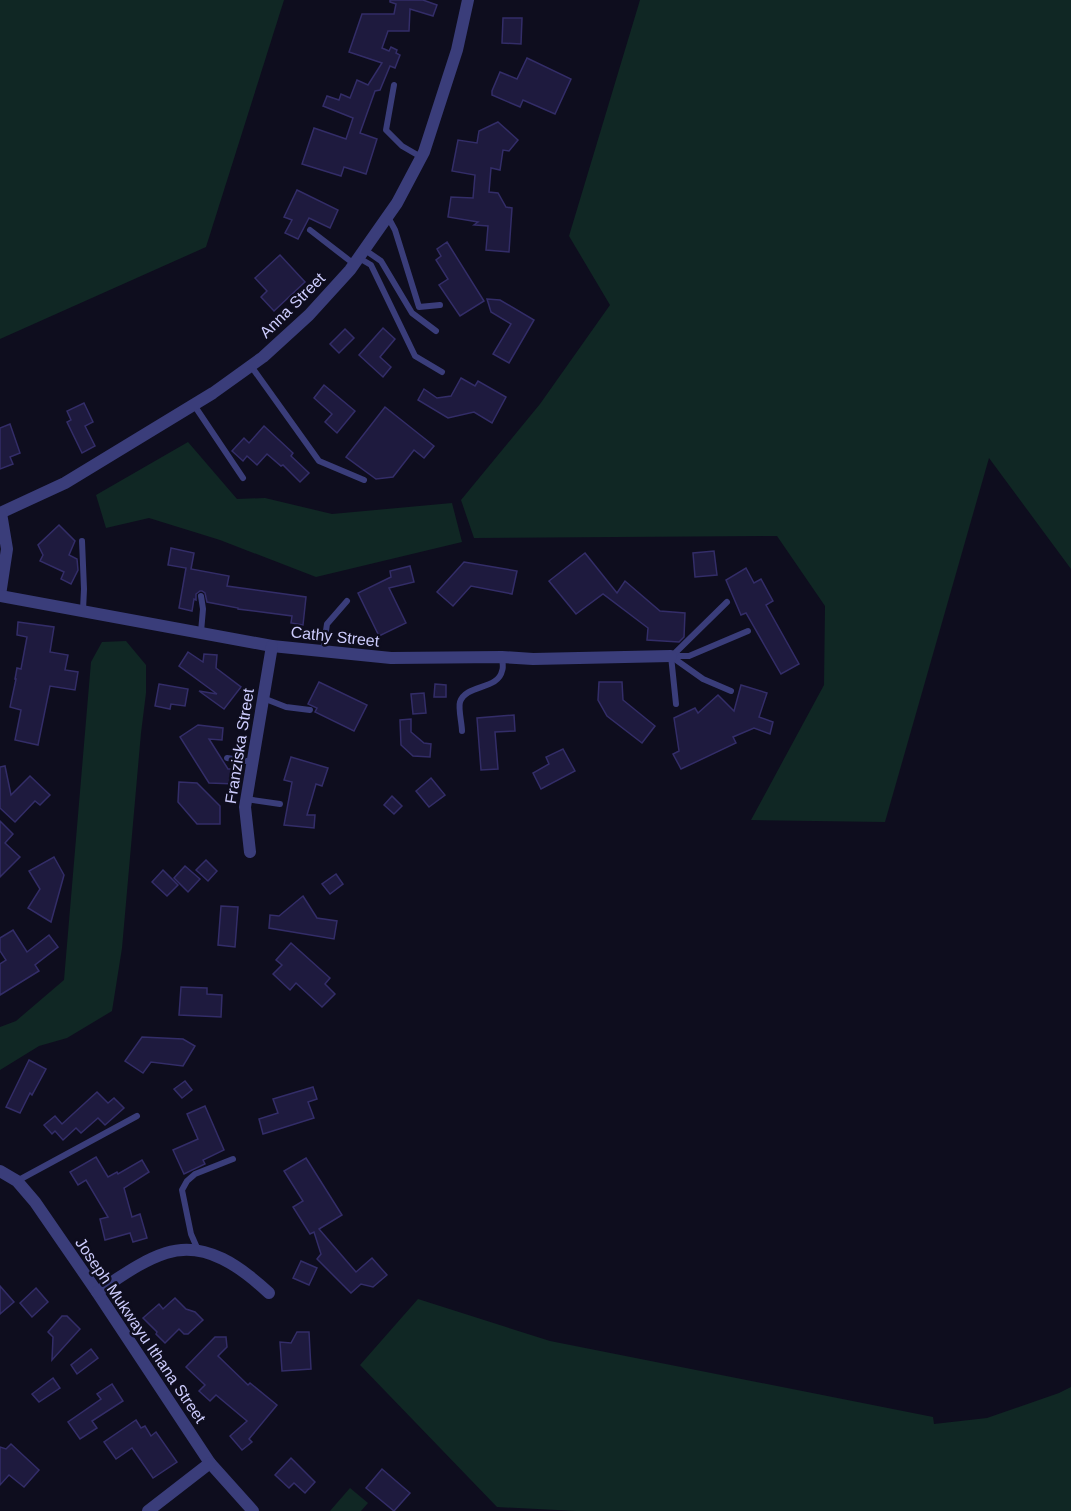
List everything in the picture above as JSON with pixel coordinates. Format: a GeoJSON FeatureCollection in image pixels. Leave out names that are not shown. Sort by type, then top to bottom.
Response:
{"type":"FeatureCollection","features":[{"type":"Feature","properties":{"kind":"street","name":"Anna Street"},"geometry":{"type":"LineString","coordinates":[[0,513],[64,483],[213,393],[263,357],[309,315],[359,257],[397,203],[421,157],[457,50],[468,0]]}},
{"type":"Feature","properties":{"kind":"street"},"geometry":{"type":"LineString","coordinates":[[0,513],[7,549],[0,596]]}},
{"type":"Feature","properties":{"kind":"street","name":"Cathy Street"},"geometry":{"type":"LineString","coordinates":[[0,596],[272,646],[391,658],[533,659],[671,656]]}},
{"type":"Feature","properties":{"kind":"street","name":"Franziska Street"},"geometry":{"type":"LineString","coordinates":[[250,852],[245,807],[272,646]]}},
{"type":"Feature","properties":{"kind":"street","name":"Joseph Mukwayu Ithana Street"},"geometry":{"type":"LineString","coordinates":[[0,1171],[16,1180],[35,1202],[210,1463],[253,1511]]}},
{"type":"Feature","properties":{"kind":"street"},"geometry":{"type":"LineString","coordinates":[[97,1292],[139,1265],[165,1253],[183,1249],[214,1255],[230,1263],[250,1276],[269,1293]]}},
{"type":"Feature","properties":{"kind":"street"},"geometry":{"type":"LineString","coordinates":[[148,1511],[210,1463]]}},
{"type":"Feature","properties":{"kind":"lane"},"geometry":{"type":"LineString","coordinates":[[394,86],[386,130],[402,146],[421,157]]}},
{"type":"Feature","properties":{"kind":"lane"},"geometry":{"type":"LineString","coordinates":[[387,216],[395,230],[419,307],[440,305]]}},
{"type":"Feature","properties":{"kind":"lane"},"geometry":{"type":"LineString","coordinates":[[310,230],[371,265],[415,356],[442,372]]}},
{"type":"Feature","properties":{"kind":"lane"},"geometry":{"type":"LineString","coordinates":[[359,257],[381,261],[412,313],[436,331]]}},
{"type":"Feature","properties":{"kind":"lane"},"geometry":{"type":"LineString","coordinates":[[251,366],[319,461],[364,480]]}},
{"type":"Feature","properties":{"kind":"lane"},"geometry":{"type":"LineString","coordinates":[[194,405],[243,478]]}},
{"type":"Feature","properties":{"kind":"lane"},"geometry":{"type":"LineString","coordinates":[[82,541],[83,610]]}},
{"type":"Feature","properties":{"kind":"lane"},"geometry":{"type":"LineString","coordinates":[[201,596],[203,609],[201,632]]}},
{"type":"Feature","properties":{"kind":"lane"},"geometry":{"type":"LineString","coordinates":[[323,651],[327,624],[347,601]]}},
{"type":"Feature","properties":{"kind":"lane"},"geometry":{"type":"LineString","coordinates":[[671,656],[727,602]]}},
{"type":"Feature","properties":{"kind":"lane"},"geometry":{"type":"LineString","coordinates":[[671,656],[689,656],[748,631]]}},
{"type":"Feature","properties":{"kind":"lane"},"geometry":{"type":"LineString","coordinates":[[671,656],[703,679],[731,691]]}},
{"type":"Feature","properties":{"kind":"lane"},"geometry":{"type":"LineString","coordinates":[[671,656],[676,704]]}},
{"type":"Feature","properties":{"kind":"lane"},"geometry":{"type":"LineString","coordinates":[[462,731],[460,703],[464,696],[495,681],[502,675],[502,657]]}},
{"type":"Feature","properties":{"kind":"lane"},"geometry":{"type":"LineString","coordinates":[[263,698],[286,707],[310,710]]}},
{"type":"Feature","properties":{"kind":"lane"},"geometry":{"type":"LineString","coordinates":[[227,758],[253,762]]}},
{"type":"Feature","properties":{"kind":"lane"},"geometry":{"type":"LineString","coordinates":[[246,798],[280,804]]}},
{"type":"Feature","properties":{"kind":"lane"},"geometry":{"type":"LineString","coordinates":[[16,1180],[137,1116]]}},
{"type":"Feature","properties":{"kind":"lane"},"geometry":{"type":"LineString","coordinates":[[198,1251],[191,1234],[182,1190],[195,1174],[233,1159]]}},
{"type":"Feature","properties":{"kind":"green space"},"geometry":{"type":"Polygon","coordinates":[[[0,0],[284,0],[206,247],[0,339],[0,0]]]}},
{"type":"Feature","properties":{"kind":"green space"},"geometry":{"type":"Polygon","coordinates":[[[640,0],[1071,0],[1071,569],[989,458],[885,822],[751,820],[824,685],[825,606],[777,536],[474,538],[461,500],[540,404],[610,305],[569,236],[640,0]]]}},
{"type":"Feature","properties":{"kind":"green space"},"geometry":{"type":"Polygon","coordinates":[[[188,442],[237,499],[265,498],[332,514],[452,503],[462,542],[316,577],[220,540],[149,518],[106,528],[96,495],[188,442]]]}},
{"type":"Feature","properties":{"kind":"green space"},"geometry":{"type":"Polygon","coordinates":[[[126,641],[146,665],[146,693],[122,948],[112,1011],[67,1038],[39,1046],[0,1070],[0,1027],[16,1021],[64,980],[91,662],[102,642],[126,641]]]}},
{"type":"Feature","properties":{"kind":"green space"},"geometry":{"type":"Polygon","coordinates":[[[418,1299],[550,1341],[933,1417],[934,1424],[987,1418],[1071,1387],[1071,1511],[576,1511],[497,1507],[360,1365],[418,1299]]]}},
{"type":"Feature","properties":{"kind":"green space"},"geometry":{"type":"Polygon","coordinates":[[[350,1488],[368,1503],[361,1511],[330,1511],[350,1488]]]}},
{"type":"Feature","properties":{"kind":"building"},"geometry":{"type":"Polygon","coordinates":[[[390,0],[423,0],[437,5],[433,16],[410,9],[409,31],[388,31],[382,48],[389,51],[391,47],[400,55],[395,68],[390,66],[380,90],[375,91],[360,133],[377,139],[366,174],[344,167],[341,176],[302,164],[314,128],[346,139],[353,118],[323,106],[327,96],[339,100],[341,94],[350,98],[357,80],[368,85],[382,63],[349,52],[362,14],[394,14],[396,4],[390,0]]]}},
{"type":"Feature","properties":{"kind":"building"},"geometry":{"type":"Polygon","coordinates":[[[503,18],[522,18],[521,44],[502,43],[503,18]]]}},
{"type":"Feature","properties":{"kind":"building"},"geometry":{"type":"Polygon","coordinates":[[[527,58],[571,79],[555,114],[523,100],[520,107],[492,95],[500,72],[517,79],[527,58]]]}},
{"type":"Feature","properties":{"kind":"building"},"geometry":{"type":"Polygon","coordinates":[[[498,122],[518,140],[509,151],[503,150],[500,170],[491,168],[489,192],[498,193],[506,207],[512,208],[509,252],[486,250],[488,226],[474,225],[478,222],[448,217],[451,197],[473,198],[475,175],[452,171],[458,140],[477,143],[479,131],[498,122]]]}},
{"type":"Feature","properties":{"kind":"building"},"geometry":{"type":"Polygon","coordinates":[[[297,190],[338,210],[330,228],[309,218],[298,239],[285,233],[292,220],[284,217],[297,190]]]}},
{"type":"Feature","properties":{"kind":"building"},"geometry":{"type":"Polygon","coordinates":[[[447,242],[484,301],[460,316],[439,285],[448,279],[436,260],[441,256],[437,249],[447,242]]]}},
{"type":"Feature","properties":{"kind":"building"},"geometry":{"type":"Polygon","coordinates":[[[280,255],[305,282],[274,311],[261,297],[267,291],[255,278],[280,255]]]}},
{"type":"Feature","properties":{"kind":"building"},"geometry":{"type":"Polygon","coordinates":[[[487,299],[500,300],[534,320],[509,363],[493,354],[511,324],[491,312],[487,299]]]}},
{"type":"Feature","properties":{"kind":"building"},"geometry":{"type":"Polygon","coordinates":[[[383,328],[395,339],[380,357],[391,367],[383,377],[359,355],[383,328]]]}},
{"type":"Feature","properties":{"kind":"building"},"geometry":{"type":"Polygon","coordinates":[[[345,329],[354,338],[339,353],[330,344],[345,329]]]}},
{"type":"Feature","properties":{"kind":"building"},"geometry":{"type":"Polygon","coordinates":[[[461,378],[475,386],[478,381],[506,397],[492,423],[474,412],[448,418],[418,400],[424,389],[437,398],[451,396],[461,378]]]}},
{"type":"Feature","properties":{"kind":"building"},"geometry":{"type":"Polygon","coordinates":[[[324,385],[355,411],[337,433],[325,422],[332,414],[314,398],[324,385]]]}},
{"type":"Feature","properties":{"kind":"building"},"geometry":{"type":"Polygon","coordinates":[[[84,403],[93,422],[85,426],[95,446],[82,453],[67,422],[71,420],[67,411],[84,403]]]}},
{"type":"Feature","properties":{"kind":"building"},"geometry":{"type":"Polygon","coordinates":[[[385,407],[434,446],[424,458],[414,450],[393,477],[376,479],[346,457],[385,407]]]}},
{"type":"Feature","properties":{"kind":"building"},"geometry":{"type":"Polygon","coordinates":[[[10,424],[20,453],[10,457],[13,464],[0,469],[0,428],[10,424]]]}},
{"type":"Feature","properties":{"kind":"building"},"geometry":{"type":"Polygon","coordinates":[[[264,426],[293,453],[291,456],[309,473],[300,482],[283,465],[281,466],[267,454],[257,465],[247,456],[243,461],[232,451],[244,438],[249,443],[264,426]]]}},
{"type":"Feature","properties":{"kind":"building"},"geometry":{"type":"Polygon","coordinates":[[[59,525],[75,541],[69,555],[77,559],[78,570],[71,584],[61,579],[64,572],[40,561],[43,555],[38,545],[59,525]]]}},
{"type":"Feature","properties":{"kind":"building"},"geometry":{"type":"Polygon","coordinates":[[[171,548],[194,553],[191,569],[229,576],[227,586],[306,597],[303,625],[291,623],[292,616],[238,609],[207,602],[205,593],[202,591],[196,594],[192,611],[179,608],[186,568],[168,565],[171,548]]]}},
{"type":"Feature","properties":{"kind":"building"},"geometry":{"type":"Polygon","coordinates":[[[714,551],[717,575],[695,577],[693,553],[714,551]]]}},
{"type":"Feature","properties":{"kind":"building"},"geometry":{"type":"Polygon","coordinates":[[[585,553],[617,593],[625,581],[660,611],[685,613],[684,637],[679,642],[647,640],[648,628],[603,594],[576,614],[549,581],[585,553]]]}},
{"type":"Feature","properties":{"kind":"building"},"geometry":{"type":"Polygon","coordinates":[[[464,562],[517,571],[512,594],[471,586],[453,606],[437,592],[464,562]]]}},
{"type":"Feature","properties":{"kind":"building"},"geometry":{"type":"Polygon","coordinates":[[[410,566],[414,582],[389,588],[406,623],[379,636],[358,593],[391,577],[390,571],[410,566]]]}},
{"type":"Feature","properties":{"kind":"building"},"geometry":{"type":"Polygon","coordinates":[[[746,568],[754,583],[761,579],[773,601],[766,605],[799,664],[781,674],[746,613],[741,615],[726,580],[746,568]]]}},
{"type":"Feature","properties":{"kind":"building"},"geometry":{"type":"Polygon","coordinates":[[[18,622],[54,627],[50,652],[68,655],[65,670],[78,672],[75,690],[50,686],[38,745],[15,740],[21,710],[10,707],[17,668],[21,669],[27,637],[17,635],[18,622]]]}},
{"type":"Feature","properties":{"kind":"building"},"geometry":{"type":"Polygon","coordinates":[[[188,652],[203,662],[204,654],[217,655],[216,668],[241,687],[224,709],[199,691],[217,694],[179,666],[188,652]]]}},
{"type":"Feature","properties":{"kind":"building"},"geometry":{"type":"Polygon","coordinates":[[[319,682],[367,705],[354,731],[315,712],[317,708],[308,704],[319,682]]]}},
{"type":"Feature","properties":{"kind":"building"},"geometry":{"type":"Polygon","coordinates":[[[599,682],[622,682],[623,700],[655,726],[642,743],[607,716],[598,700],[599,682]]]}},
{"type":"Feature","properties":{"kind":"building"},"geometry":{"type":"Polygon","coordinates":[[[159,684],[188,689],[185,706],[171,704],[170,709],[155,706],[159,684]]]}},
{"type":"Feature","properties":{"kind":"building"},"geometry":{"type":"Polygon","coordinates":[[[435,684],[446,685],[446,697],[434,697],[435,684]]]}},
{"type":"Feature","properties":{"kind":"building"},"geometry":{"type":"Polygon","coordinates":[[[741,685],[767,693],[759,717],[773,722],[770,734],[754,728],[733,737],[736,743],[681,769],[673,754],[679,751],[674,718],[695,708],[698,713],[718,695],[734,711],[741,685]]]}},
{"type":"Feature","properties":{"kind":"building"},"geometry":{"type":"Polygon","coordinates":[[[424,693],[426,713],[413,714],[411,694],[424,693]]]}},
{"type":"Feature","properties":{"kind":"building"},"geometry":{"type":"Polygon","coordinates":[[[514,715],[515,731],[495,732],[498,769],[481,770],[477,718],[514,715]]]}},
{"type":"Feature","properties":{"kind":"building"},"geometry":{"type":"Polygon","coordinates":[[[411,719],[411,732],[424,743],[431,744],[430,757],[413,756],[401,745],[400,720],[411,719]]]}},
{"type":"Feature","properties":{"kind":"building"},"geometry":{"type":"Polygon","coordinates":[[[198,725],[223,728],[222,740],[209,739],[228,769],[236,769],[236,784],[209,783],[180,737],[198,725]]]}},
{"type":"Feature","properties":{"kind":"building"},"geometry":{"type":"Polygon","coordinates":[[[563,749],[575,771],[541,789],[533,773],[549,764],[546,757],[563,749]]]}},
{"type":"Feature","properties":{"kind":"building"},"geometry":{"type":"Polygon","coordinates":[[[291,757],[328,768],[322,786],[316,784],[307,815],[315,815],[314,828],[284,825],[292,782],[284,780],[291,757]]]}},
{"type":"Feature","properties":{"kind":"building"},"geometry":{"type":"Polygon","coordinates":[[[5,766],[11,795],[30,776],[50,795],[40,805],[35,801],[15,822],[0,808],[0,767],[5,766]]]}},
{"type":"Feature","properties":{"kind":"building"},"geometry":{"type":"Polygon","coordinates":[[[431,778],[445,795],[429,807],[416,791],[431,778]]]}},
{"type":"Feature","properties":{"kind":"building"},"geometry":{"type":"Polygon","coordinates":[[[179,782],[197,783],[220,806],[220,824],[197,824],[178,802],[179,782]]]}},
{"type":"Feature","properties":{"kind":"building"},"geometry":{"type":"Polygon","coordinates":[[[392,796],[402,806],[394,814],[384,805],[392,796]]]}},
{"type":"Feature","properties":{"kind":"building"},"geometry":{"type":"Polygon","coordinates":[[[0,821],[13,834],[5,843],[20,857],[0,877],[0,821]]]}},
{"type":"Feature","properties":{"kind":"building"},"geometry":{"type":"Polygon","coordinates":[[[54,857],[64,875],[51,922],[28,908],[40,889],[29,871],[54,857]]]}},
{"type":"Feature","properties":{"kind":"building"},"geometry":{"type":"Polygon","coordinates":[[[206,860],[217,871],[208,881],[196,870],[206,860]]]}},
{"type":"Feature","properties":{"kind":"building"},"geometry":{"type":"Polygon","coordinates":[[[185,866],[200,879],[188,892],[174,878],[185,866]]]}},
{"type":"Feature","properties":{"kind":"building"},"geometry":{"type":"Polygon","coordinates":[[[163,870],[178,885],[167,896],[152,882],[163,870]]]}},
{"type":"Feature","properties":{"kind":"building"},"geometry":{"type":"Polygon","coordinates":[[[336,874],[343,884],[330,894],[322,884],[336,874]]]}},
{"type":"Feature","properties":{"kind":"building"},"geometry":{"type":"Polygon","coordinates":[[[303,896],[317,918],[337,921],[334,939],[269,928],[270,915],[279,916],[303,896]]]}},
{"type":"Feature","properties":{"kind":"building"},"geometry":{"type":"Polygon","coordinates":[[[221,906],[238,907],[235,947],[218,945],[221,906]]]}},
{"type":"Feature","properties":{"kind":"building"},"geometry":{"type":"Polygon","coordinates":[[[13,930],[27,952],[49,935],[58,947],[35,965],[39,971],[0,995],[0,964],[6,960],[0,951],[0,938],[13,930]]]}},
{"type":"Feature","properties":{"kind":"building"},"geometry":{"type":"Polygon","coordinates":[[[291,943],[330,978],[325,984],[335,994],[322,1007],[296,983],[290,990],[273,974],[282,965],[276,960],[291,943]]]}},
{"type":"Feature","properties":{"kind":"building"},"geometry":{"type":"Polygon","coordinates":[[[181,987],[207,988],[207,994],[222,995],[221,1017],[179,1015],[181,987]]]}},
{"type":"Feature","properties":{"kind":"building"},"geometry":{"type":"Polygon","coordinates":[[[142,1037],[183,1039],[195,1046],[183,1066],[151,1062],[143,1073],[125,1061],[142,1037]]]}},
{"type":"Feature","properties":{"kind":"building"},"geometry":{"type":"Polygon","coordinates":[[[29,1060],[46,1069],[20,1113],[6,1107],[29,1060]]]}},
{"type":"Feature","properties":{"kind":"building"},"geometry":{"type":"Polygon","coordinates":[[[185,1081],[192,1090],[182,1098],[174,1089],[185,1081]]]}},
{"type":"Feature","properties":{"kind":"building"},"geometry":{"type":"Polygon","coordinates":[[[313,1087],[317,1099],[308,1102],[314,1118],[263,1134],[259,1119],[278,1113],[273,1099],[313,1087]]]}},
{"type":"Feature","properties":{"kind":"building"},"geometry":{"type":"Polygon","coordinates":[[[97,1092],[108,1103],[114,1098],[124,1108],[105,1125],[98,1118],[81,1133],[76,1128],[63,1140],[55,1131],[52,1134],[44,1125],[55,1116],[62,1124],[97,1092]]]}},
{"type":"Feature","properties":{"kind":"building"},"geometry":{"type":"Polygon","coordinates":[[[205,1106],[224,1150],[203,1160],[205,1164],[184,1174],[173,1150],[198,1139],[187,1114],[205,1106]]]}},
{"type":"Feature","properties":{"kind":"building"},"geometry":{"type":"Polygon","coordinates":[[[96,1157],[108,1177],[142,1160],[149,1172],[124,1188],[132,1217],[140,1214],[147,1238],[133,1242],[130,1233],[105,1240],[100,1219],[108,1217],[86,1180],[78,1185],[70,1172],[96,1157]]]}},
{"type":"Feature","properties":{"kind":"building"},"geometry":{"type":"Polygon","coordinates":[[[306,1158],[342,1215],[319,1229],[356,1272],[372,1258],[387,1275],[373,1287],[361,1284],[351,1293],[317,1259],[321,1254],[314,1232],[310,1234],[293,1207],[303,1201],[284,1171],[306,1158]]]}},
{"type":"Feature","properties":{"kind":"building"},"geometry":{"type":"Polygon","coordinates":[[[301,1261],[317,1268],[309,1285],[293,1278],[301,1261]]]}},
{"type":"Feature","properties":{"kind":"building"},"geometry":{"type":"Polygon","coordinates":[[[0,1286],[14,1302],[0,1314],[0,1286]]]}},
{"type":"Feature","properties":{"kind":"building"},"geometry":{"type":"Polygon","coordinates":[[[36,1288],[48,1302],[32,1317],[20,1303],[36,1288]]]}},
{"type":"Feature","properties":{"kind":"building"},"geometry":{"type":"Polygon","coordinates":[[[175,1298],[186,1309],[195,1312],[203,1320],[188,1334],[184,1334],[179,1329],[165,1343],[143,1318],[159,1304],[163,1309],[175,1298]]]}},
{"type":"Feature","properties":{"kind":"building"},"geometry":{"type":"Polygon","coordinates":[[[62,1316],[67,1316],[80,1329],[52,1360],[53,1337],[48,1332],[62,1316]]]}},
{"type":"Feature","properties":{"kind":"building"},"geometry":{"type":"Polygon","coordinates":[[[297,1332],[309,1332],[311,1369],[282,1371],[280,1342],[291,1343],[297,1332]]]}},
{"type":"Feature","properties":{"kind":"building"},"geometry":{"type":"Polygon","coordinates":[[[215,1337],[226,1337],[227,1347],[218,1356],[248,1385],[250,1383],[277,1405],[249,1439],[252,1442],[242,1450],[230,1436],[247,1421],[216,1395],[210,1401],[199,1391],[205,1385],[186,1367],[215,1337]]]}},
{"type":"Feature","properties":{"kind":"building"},"geometry":{"type":"Polygon","coordinates":[[[91,1349],[98,1358],[77,1374],[71,1365],[91,1349]]]}},
{"type":"Feature","properties":{"kind":"building"},"geometry":{"type":"Polygon","coordinates":[[[53,1378],[60,1388],[39,1402],[32,1394],[53,1378]]]}},
{"type":"Feature","properties":{"kind":"building"},"geometry":{"type":"Polygon","coordinates":[[[112,1384],[123,1401],[92,1421],[97,1428],[80,1439],[68,1422],[101,1399],[97,1394],[112,1384]]]}},
{"type":"Feature","properties":{"kind":"building"},"geometry":{"type":"Polygon","coordinates":[[[136,1420],[141,1428],[145,1426],[151,1436],[156,1432],[177,1462],[153,1478],[132,1448],[116,1459],[104,1442],[136,1420]]]}},
{"type":"Feature","properties":{"kind":"building"},"geometry":{"type":"Polygon","coordinates":[[[11,1444],[39,1470],[24,1487],[9,1475],[0,1485],[0,1447],[6,1449],[11,1444]]]}},
{"type":"Feature","properties":{"kind":"building"},"geometry":{"type":"Polygon","coordinates":[[[291,1458],[315,1482],[305,1493],[294,1483],[289,1488],[275,1475],[291,1458]]]}},
{"type":"Feature","properties":{"kind":"building"},"geometry":{"type":"Polygon","coordinates":[[[382,1469],[410,1493],[394,1511],[366,1488],[382,1469]]]}}]}
